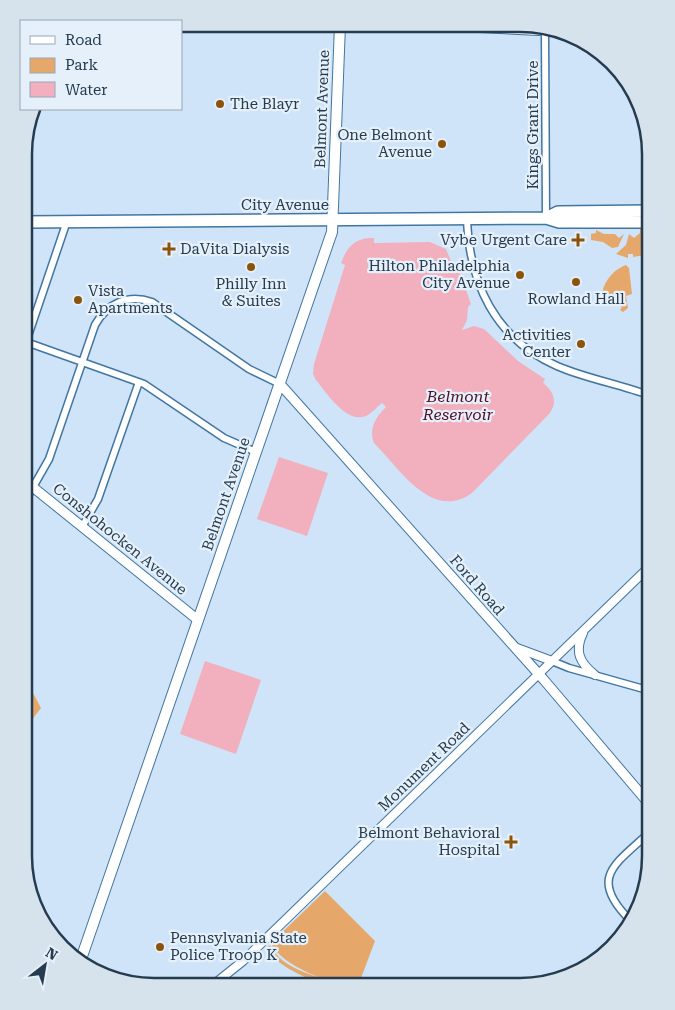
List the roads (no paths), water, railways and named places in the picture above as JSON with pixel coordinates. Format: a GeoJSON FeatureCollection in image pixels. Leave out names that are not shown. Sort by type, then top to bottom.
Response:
{"type":"FeatureCollection","features":[{"type":"Feature","properties":{"kind":"highway","name":"City Avenue"},"geometry":{"type":"LineString","coordinates":[[546,218],[558,212],[642,212]]}},
{"type":"Feature","properties":{"kind":"highway"},"geometry":{"type":"LineString","coordinates":[[626,222],[633,212]]}},
{"type":"Feature","properties":{"kind":"highway","name":"City Avenue"},"geometry":{"type":"LineString","coordinates":[[32,222],[546,218],[559,222],[642,222]]}},
{"type":"Feature","properties":{"kind":"main road","name":"Belmont Avenue"},"geometry":{"type":"LineString","coordinates":[[83,954],[332,232],[340,32]]}},
{"type":"Feature","properties":{"kind":"main road","name":"Ford Road"},"geometry":{"type":"LineString","coordinates":[[280,384],[538,674],[642,795]]}},
{"type":"Feature","properties":{"kind":"main road","name":"Conshohocken Avenue"},"geometry":{"type":"LineString","coordinates":[[34,488],[198,620]]}},
{"type":"Feature","properties":{"kind":"street","name":"Kings Grant Drive"},"geometry":{"type":"LineString","coordinates":[[545,36],[546,218]]}},
{"type":"Feature","properties":{"kind":"street"},"geometry":{"type":"LineString","coordinates":[[467,218],[470,256],[477,282],[490,308],[512,336],[556,366],[642,393]]}},
{"type":"Feature","properties":{"kind":"street"},"geometry":{"type":"LineString","coordinates":[[32,324],[67,221]]}},
{"type":"Feature","properties":{"kind":"street"},"geometry":{"type":"LineString","coordinates":[[32,491],[49,459],[98,320],[109,307],[122,300],[136,299],[152,302],[249,369],[280,384]]}},
{"type":"Feature","properties":{"kind":"street"},"geometry":{"type":"LineString","coordinates":[[32,346],[139,382],[154,390],[224,438],[256,452]]}},
{"type":"Feature","properties":{"kind":"street"},"geometry":{"type":"LineString","coordinates":[[82,527],[98,498],[139,382]]}},
{"type":"Feature","properties":{"kind":"street","name":"Monument Road"},"geometry":{"type":"LineString","coordinates":[[222,978],[243,961],[642,574]]}},
{"type":"Feature","properties":{"kind":"street"},"geometry":{"type":"LineString","coordinates":[[585,629],[579,643],[578,656],[585,667],[595,676]]}},
{"type":"Feature","properties":{"kind":"street"},"geometry":{"type":"LineString","coordinates":[[512,645],[595,676],[642,689]]}},
{"type":"Feature","properties":{"kind":"street"},"geometry":{"type":"LineString","coordinates":[[626,916],[610,897],[607,888],[608,878],[617,864],[642,840]]}},
{"type":"Feature","properties":{"kind":"water","name":"Belmont Reservoir"},"geometry":{"type":"Polygon","coordinates":[[[374,238],[374,243],[430,242],[446,249],[452,264],[457,264],[471,304],[468,307],[467,320],[462,330],[474,326],[484,329],[518,361],[545,379],[543,383],[554,397],[552,410],[549,414],[472,493],[457,500],[443,501],[430,497],[405,477],[374,443],[372,432],[374,423],[386,407],[382,403],[366,416],[351,416],[331,399],[313,374],[314,364],[345,265],[341,263],[351,245],[359,240],[374,238]]]}},
{"type":"Feature","properties":{"kind":"water"},"geometry":{"type":"Polygon","coordinates":[[[279,457],[328,473],[307,536],[257,519],[279,457]]]}},
{"type":"Feature","properties":{"kind":"water"},"geometry":{"type":"Polygon","coordinates":[[[205,661],[261,680],[236,754],[180,734],[205,661]]]}},
{"type":"Feature","properties":{"kind":"place","name":"The Blayr"},"geometry":{"type":"Point","coordinates":[220,104]}},
{"type":"Feature","properties":{"kind":"place","name":"One Belmont Avenue"},"geometry":{"type":"Point","coordinates":[442,144]}},
{"type":"Feature","properties":{"kind":"place","name":"Vybe Urgent Care"},"geometry":{"type":"Point","coordinates":[578,240]}},
{"type":"Feature","properties":{"kind":"place","name":"DaVita Dialysis"},"geometry":{"type":"Point","coordinates":[169,249]}},
{"type":"Feature","properties":{"kind":"place","name":"Philly Inn & Suites"},"geometry":{"type":"Point","coordinates":[251,267]}},
{"type":"Feature","properties":{"kind":"place","name":"Hilton Philadelphia City Avenue"},"geometry":{"type":"Point","coordinates":[520,275]}},
{"type":"Feature","properties":{"kind":"place","name":"Rowland Hall"},"geometry":{"type":"Point","coordinates":[576,282]}},
{"type":"Feature","properties":{"kind":"place","name":"Vista Apartments"},"geometry":{"type":"Point","coordinates":[78,300]}},
{"type":"Feature","properties":{"kind":"place","name":"Activities Center"},"geometry":{"type":"Point","coordinates":[581,344]}},
{"type":"Feature","properties":{"kind":"place","name":"Belmont Behavioral Hospital"},"geometry":{"type":"Point","coordinates":[511,842]}},
{"type":"Feature","properties":{"kind":"place","name":"Pennsylvania State Police Troop K"},"geometry":{"type":"Point","coordinates":[160,947]}}]}
